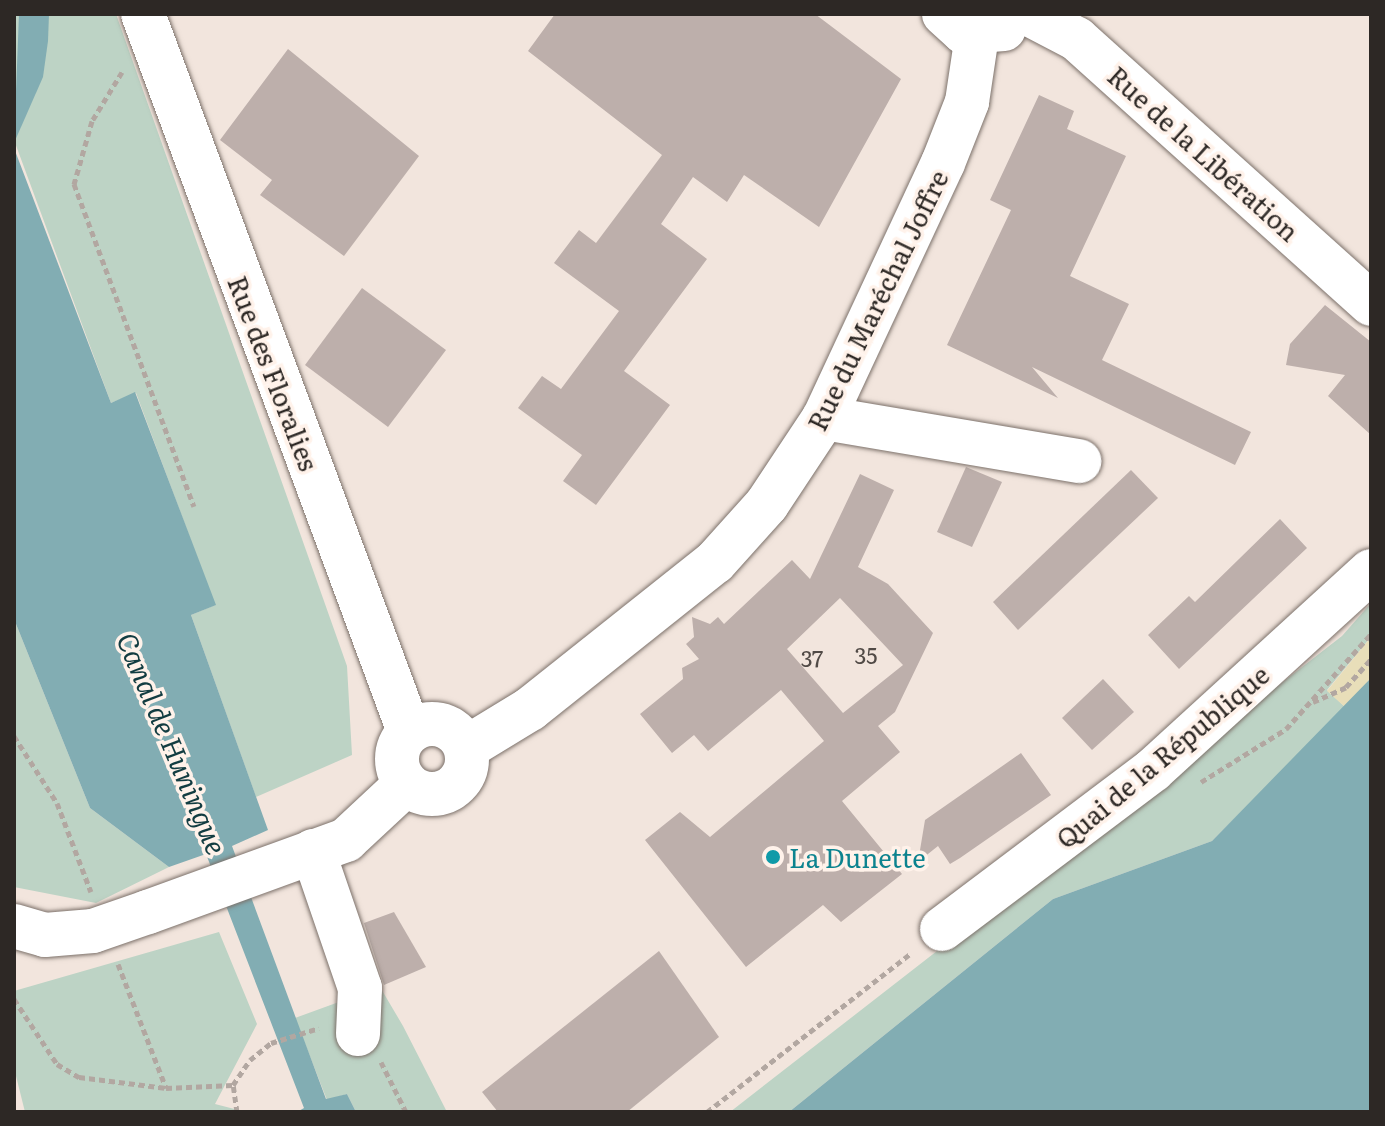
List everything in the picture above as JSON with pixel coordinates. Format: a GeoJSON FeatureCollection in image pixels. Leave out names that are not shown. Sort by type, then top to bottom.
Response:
{"type":"FeatureCollection","features":[{"type":"Feature","properties":{"kind":"street","name":"Rue du Maréchal Joffre"},"geometry":{"type":"LineString","coordinates":[[466,748],[530,709],[715,562],[767,504],[824,418],[948,151],[967,102],[961,24],[999,32],[1020,14]]}},
{"type":"Feature","properties":{"kind":"street","name":"Rue de la Libération"},"geometry":{"type":"LineString","coordinates":[[1029,14],[1077,39],[1371,304]]}},
{"type":"Feature","properties":{"kind":"street","name":"Rue des Floralies"},"geometry":{"type":"LineString","coordinates":[[145,21],[409,731]]}},
{"type":"Feature","properties":{"kind":"street"},"geometry":{"type":"LineString","coordinates":[[824,418],[1079,461]]}},
{"type":"Feature","properties":{"kind":"street","name":"Quai de la République"},"geometry":{"type":"LineString","coordinates":[[942,929],[1153,770],[1371,571]]}},
{"type":"Feature","properties":{"kind":"street"},"geometry":{"type":"LineString","coordinates":[[442,725],[466,748],[457,784],[440,794],[406,784],[396,765],[409,731],[442,725]]}},
{"type":"Feature","properties":{"kind":"street"},"geometry":{"type":"LineString","coordinates":[[14,926],[45,935],[93,931],[148,912],[346,840],[406,784]]}},
{"type":"Feature","properties":{"kind":"street"},"geometry":{"type":"LineString","coordinates":[[299,857],[360,988],[358,1034]]}},
{"type":"Feature","properties":{"kind":"path"},"geometry":{"type":"LineString","coordinates":[[145,21],[92,121],[74,184],[194,506]]}},
{"type":"Feature","properties":{"kind":"path"},"geometry":{"type":"LineString","coordinates":[[1371,634],[1313,702],[1346,687],[1371,659]]}},
{"type":"Feature","properties":{"kind":"path"},"geometry":{"type":"LineString","coordinates":[[14,736],[57,803],[96,903]]}},
{"type":"Feature","properties":{"kind":"path"},"geometry":{"type":"LineString","coordinates":[[707,1112],[942,929]]}},
{"type":"Feature","properties":{"kind":"path"},"geometry":{"type":"LineString","coordinates":[[113,951],[166,1088]]}},
{"type":"Feature","properties":{"kind":"path"},"geometry":{"type":"LineString","coordinates":[[14,999],[57,1064],[79,1077],[166,1088],[233,1085],[271,1043],[308,1031]]}},
{"type":"Feature","properties":{"kind":"path"},"geometry":{"type":"LineString","coordinates":[[233,1085],[237,1112]]}},
{"type":"Feature","properties":{"kind":"green space"},"geometry":{"type":"Polygon","coordinates":[[[14,14],[116,14],[347,666],[352,755],[256,797],[191,615],[215,605],[136,393],[111,403],[14,140],[14,14]]]}},
{"type":"Feature","properties":{"kind":"green space"},"geometry":{"type":"Polygon","coordinates":[[[1371,603],[1371,637],[1327,690],[1345,707],[1212,841],[1053,899],[789,1112],[730,1112],[1342,636],[1371,603]]]}},
{"type":"Feature","properties":{"kind":"green space"},"geometry":{"type":"Polygon","coordinates":[[[14,619],[90,808],[169,867],[96,903],[14,887],[14,619]]]}},
{"type":"Feature","properties":{"kind":"green space"},"geometry":{"type":"Polygon","coordinates":[[[219,932],[257,1024],[215,1104],[246,1112],[25,1112],[14,1068],[14,991],[219,932]]]}},
{"type":"Feature","properties":{"kind":"green space"},"geometry":{"type":"Polygon","coordinates":[[[380,987],[447,1112],[356,1112],[347,1094],[327,1100],[295,1018],[380,987]]]}},
{"type":"Feature","properties":{"kind":"sand"},"geometry":{"type":"Polygon","coordinates":[[[1371,637],[1371,678],[1345,707],[1327,691],[1371,637]]]}},
{"type":"Feature","properties":{"kind":"water"},"geometry":{"type":"Polygon","coordinates":[[[19,14],[49,14],[48,41],[43,77],[14,143],[19,14]]]}},
{"type":"Feature","properties":{"kind":"water","name":"Canal de Huningue"},"geometry":{"type":"Polygon","coordinates":[[[14,148],[111,403],[135,392],[216,605],[191,615],[268,830],[232,846],[326,1099],[347,1094],[356,1112],[297,1112],[304,1108],[206,854],[169,867],[90,808],[14,619],[14,148]]]}},
{"type":"Feature","properties":{"kind":"water"},"geometry":{"type":"Polygon","coordinates":[[[1371,678],[1371,1112],[789,1112],[1053,899],[1212,841],[1371,678]]]}},
{"type":"Feature","properties":{"kind":"building"},"geometry":{"type":"Polygon","coordinates":[[[555,14],[815,14],[901,79],[819,227],[744,175],[727,202],[693,177],[661,224],[707,259],[624,371],[670,405],[596,505],[563,481],[582,455],[518,408],[542,376],[561,389],[619,311],[554,263],[579,230],[596,243],[662,155],[528,51],[555,14]]]}},
{"type":"Feature","properties":{"kind":"building"},"geometry":{"type":"Polygon","coordinates":[[[288,49],[419,156],[344,256],[260,195],[272,180],[220,140],[288,49]]]}},
{"type":"Feature","properties":{"kind":"building"},"geometry":{"type":"Polygon","coordinates":[[[1039,95],[1074,111],[1067,129],[1126,156],[1070,276],[1129,304],[1102,360],[1251,432],[1235,465],[1032,367],[1058,398],[947,345],[1011,210],[990,200],[1039,95]]]}},
{"type":"Feature","properties":{"kind":"building"},"geometry":{"type":"Polygon","coordinates":[[[362,288],[446,350],[388,427],[305,365],[362,288]]]}},
{"type":"Feature","properties":{"kind":"building"},"geometry":{"type":"Polygon","coordinates":[[[1325,305],[1371,342],[1371,435],[1328,396],[1345,375],[1286,365],[1290,344],[1325,305]]]}},
{"type":"Feature","properties":{"kind":"building"},"geometry":{"type":"Polygon","coordinates":[[[966,467],[1002,482],[972,547],[937,532],[966,467]]]}},
{"type":"Feature","properties":{"kind":"building"},"geometry":{"type":"Polygon","coordinates":[[[1131,470],[1158,498],[1018,630],[993,602],[1131,470]]]}},
{"type":"Feature","properties":{"kind":"building"},"geometry":{"type":"Polygon","coordinates":[[[860,474],[894,490],[858,567],[888,584],[933,633],[895,712],[878,726],[900,752],[842,801],[902,874],[841,922],[823,905],[746,967],[645,840],[680,812],[710,837],[824,741],[781,690],[708,751],[694,735],[672,753],[640,714],[683,679],[682,668],[699,659],[686,644],[694,637],[692,617],[710,624],[718,617],[724,624],[792,560],[810,579],[860,474]],[[840,598],[787,649],[843,713],[903,665],[840,598]]]}},
{"type":"Feature","properties":{"kind":"building"},"geometry":{"type":"Polygon","coordinates":[[[1280,519],[1307,548],[1179,669],[1148,635],[1189,596],[1195,602],[1280,519]]]}},
{"type":"Feature","properties":{"kind":"building"},"geometry":{"type":"Polygon","coordinates":[[[1103,679],[1134,712],[1092,750],[1062,718],[1103,679]]]}},
{"type":"Feature","properties":{"kind":"building"},"geometry":{"type":"Polygon","coordinates":[[[1021,753],[1051,795],[950,864],[938,846],[918,862],[925,820],[1021,753]]]}},
{"type":"Feature","properties":{"kind":"building"},"geometry":{"type":"Polygon","coordinates":[[[394,912],[426,967],[384,985],[364,923],[394,912]]]}},
{"type":"Feature","properties":{"kind":"building"},"geometry":{"type":"Polygon","coordinates":[[[659,951],[719,1037],[627,1112],[498,1112],[482,1092],[659,951]]]}},
{"type":"Feature","properties":{"kind":"place","name":"La Dunette"},"geometry":{"type":"Point","coordinates":[773,857]}}]}
